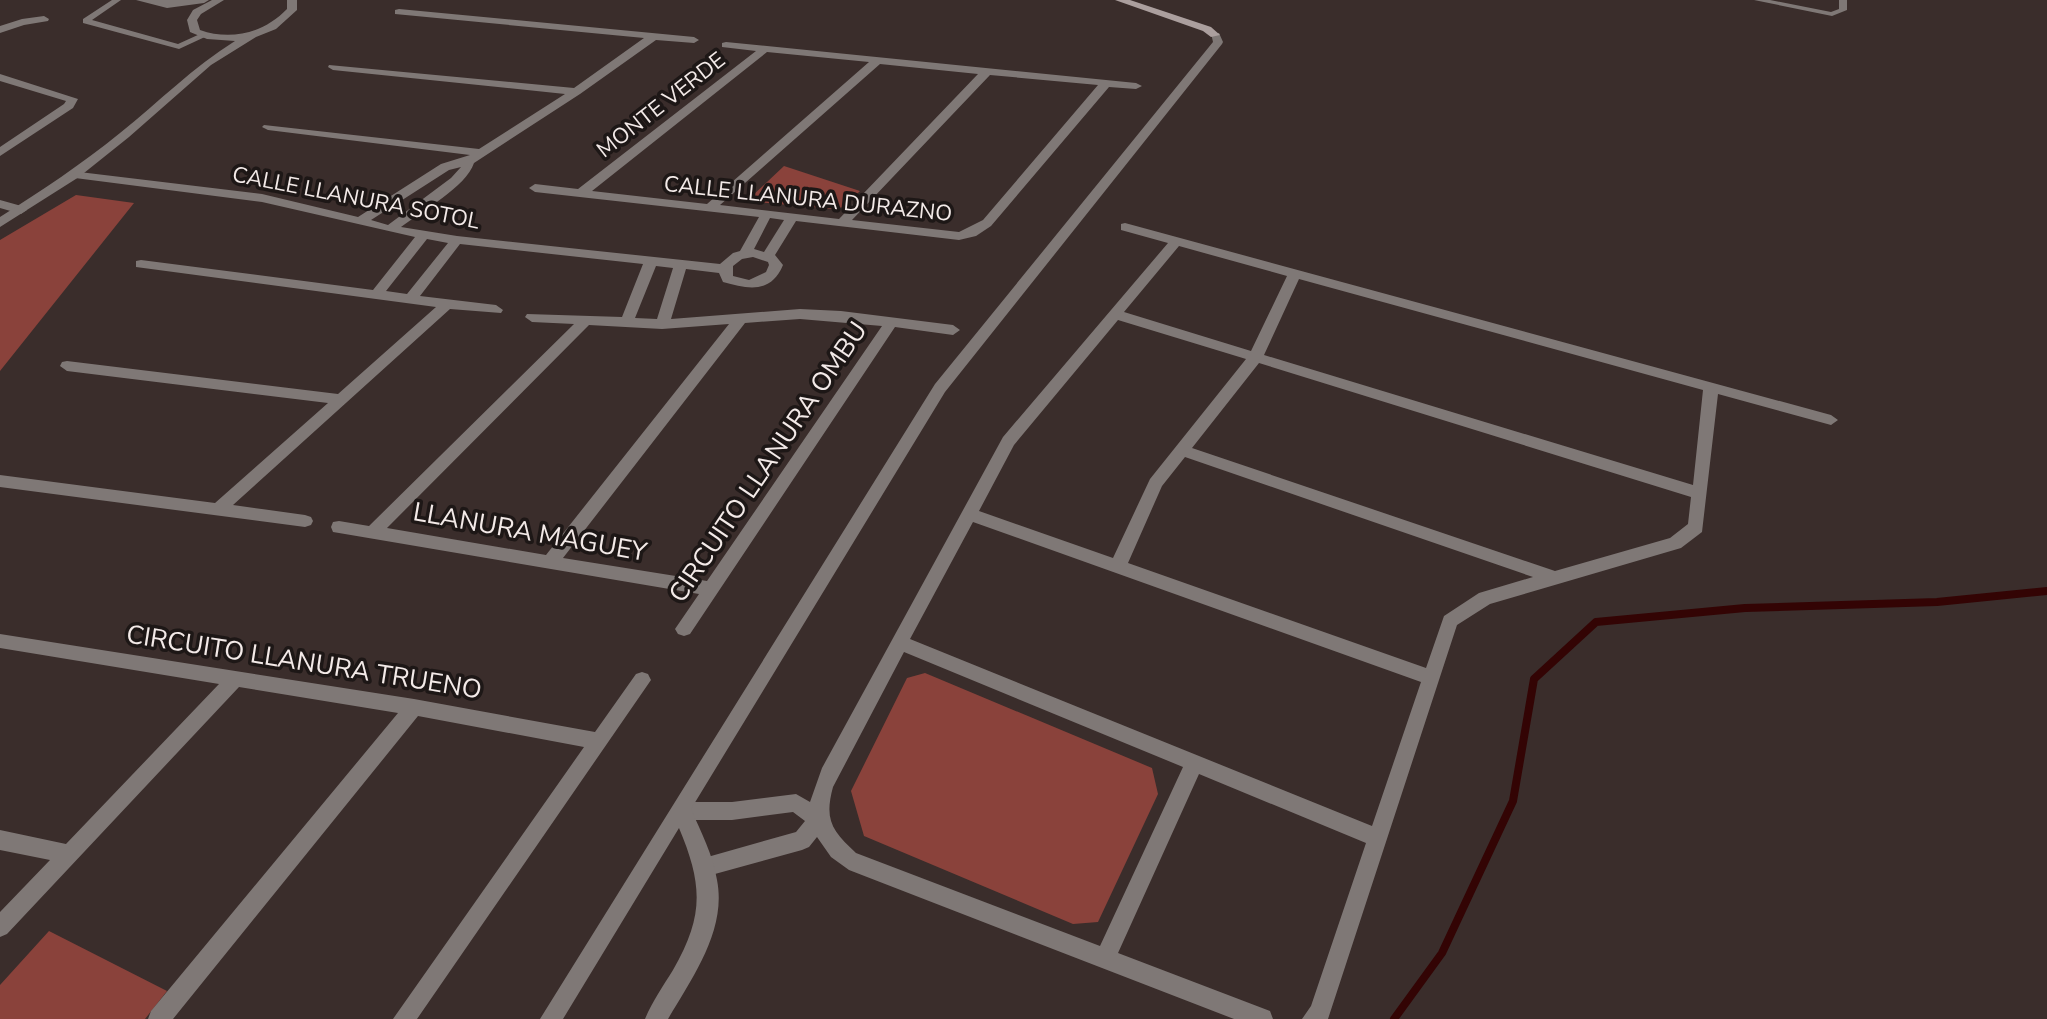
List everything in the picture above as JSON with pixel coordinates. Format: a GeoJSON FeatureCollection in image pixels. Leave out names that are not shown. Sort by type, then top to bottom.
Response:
{"type":"FeatureCollection","features":[{"type":"Feature","properties":{"kind":"main road"},"geometry":{"type":"LineString","coordinates":[[1120,0],[1207,29],[1215,35]]}},
{"type":"Feature","properties":{"kind":"street"},"geometry":{"type":"LineString","coordinates":[[141,0],[167,5],[204,0]]}},
{"type":"Feature","properties":{"kind":"street"},"geometry":{"type":"LineString","coordinates":[[192,20],[197,12],[219,0]]}},
{"type":"Feature","properties":{"kind":"street"},"geometry":{"type":"LineString","coordinates":[[0,223],[75,174],[163,104],[207,63],[287,17],[296,1]]}},
{"type":"Feature","properties":{"kind":"street"},"geometry":{"type":"LineString","coordinates":[[167,5],[192,20],[195,32],[207,37],[253,34]]}},
{"type":"Feature","properties":{"kind":"street"},"geometry":{"type":"LineString","coordinates":[[399,12],[694,40]]}},
{"type":"Feature","properties":{"kind":"street"},"geometry":{"type":"LineString","coordinates":[[0,30],[22,22],[44,19]]}},
{"type":"Feature","properties":{"kind":"street"},"geometry":{"type":"LineString","coordinates":[[551,1019],[940,388],[1218,42],[1215,35]]}},
{"type":"Feature","properties":{"kind":"street"},"geometry":{"type":"LineString","coordinates":[[361,221],[445,167],[469,161],[576,92],[654,36]]}},
{"type":"Feature","properties":{"kind":"street"},"geometry":{"type":"LineString","coordinates":[[207,37],[207,63]]}},
{"type":"Feature","properties":{"kind":"street"},"geometry":{"type":"LineString","coordinates":[[726,45],[1136,86]]}},
{"type":"Feature","properties":{"kind":"street","name":"MONTE VERDE"},"geometry":{"type":"LineString","coordinates":[[581,193],[765,49]]}},
{"type":"Feature","properties":{"kind":"street"},"geometry":{"type":"LineString","coordinates":[[708,209],[878,60]]}},
{"type":"Feature","properties":{"kind":"street"},"geometry":{"type":"LineString","coordinates":[[333,67],[576,92]]}},
{"type":"Feature","properties":{"kind":"street"},"geometry":{"type":"LineString","coordinates":[[841,224],[986,72]]}},
{"type":"Feature","properties":{"kind":"street"},"geometry":{"type":"LineString","coordinates":[[0,77],[72,99],[69,106],[0,152]]}},
{"type":"Feature","properties":{"kind":"street","name":"CALLE LLANURA DURAZNO"},"geometry":{"type":"LineString","coordinates":[[535,188],[945,236],[971,233],[987,223],[1105,84]]}},
{"type":"Feature","properties":{"kind":"street"},"geometry":{"type":"LineString","coordinates":[[268,127],[481,153]]}},
{"type":"Feature","properties":{"kind":"street"},"geometry":{"type":"LineString","coordinates":[[390,229],[455,181],[465,172],[469,161]]}},
{"type":"Feature","properties":{"kind":"street","name":"CALLE LLANURA SOTOL"},"geometry":{"type":"LineString","coordinates":[[75,174],[262,198],[390,229],[457,240],[725,269]]}},
{"type":"Feature","properties":{"kind":"street"},"geometry":{"type":"LineString","coordinates":[[0,204],[21,210]]}},
{"type":"Feature","properties":{"kind":"street"},"geometry":{"type":"LineString","coordinates":[[745,254],[766,215]]}},
{"type":"Feature","properties":{"kind":"street"},"geometry":{"type":"LineString","coordinates":[[768,256],[792,218]]}},
{"type":"Feature","properties":{"kind":"street"},"geometry":{"type":"LineString","coordinates":[[1125,227],[1831,420]]}},
{"type":"Feature","properties":{"kind":"street"},"geometry":{"type":"LineString","coordinates":[[376,295],[424,235]]}},
{"type":"Feature","properties":{"kind":"street"},"geometry":{"type":"LineString","coordinates":[[409,300],[457,240]]}},
{"type":"Feature","properties":{"kind":"street"},"geometry":{"type":"LineString","coordinates":[[1176,241],[1008,441],[824,785],[819,795],[819,819],[830,844],[849,860],[1262,1019]]}},
{"type":"Feature","properties":{"kind":"street"},"geometry":{"type":"LineString","coordinates":[[745,254],[768,256],[773,259],[775,270],[759,284],[734,283],[728,279],[725,269],[732,260],[745,254]]}},
{"type":"Feature","properties":{"kind":"street"},"geometry":{"type":"LineString","coordinates":[[626,324],[650,263]]}},
{"type":"Feature","properties":{"kind":"street"},"geometry":{"type":"LineString","coordinates":[[141,264],[496,310]]}},
{"type":"Feature","properties":{"kind":"street"},"geometry":{"type":"LineString","coordinates":[[662,324],[680,266]]}},
{"type":"Feature","properties":{"kind":"street"},"geometry":{"type":"LineString","coordinates":[[1118,566],[1156,483],[1255,358],[1295,273]]}},
{"type":"Feature","properties":{"kind":"street"},"geometry":{"type":"LineString","coordinates":[[219,509],[446,305]]}},
{"type":"Feature","properties":{"kind":"street","name":"CIRCUITO LLANURA OMBU"},"geometry":{"type":"LineString","coordinates":[[532,317],[662,324],[800,314],[953,330]]}},
{"type":"Feature","properties":{"kind":"street"},"geometry":{"type":"LineString","coordinates":[[1115,314],[1699,493]]}},
{"type":"Feature","properties":{"kind":"street"},"geometry":{"type":"LineString","coordinates":[[550,562],[741,318]]}},
{"type":"Feature","properties":{"kind":"street"},"geometry":{"type":"LineString","coordinates":[[373,532],[584,322]]}},
{"type":"Feature","properties":{"kind":"street","name":"CIRCUITO LLANURA OMBU"},"geometry":{"type":"LineString","coordinates":[[684,629],[892,322]]}},
{"type":"Feature","properties":{"kind":"street"},"geometry":{"type":"LineString","coordinates":[[67,366],[340,399]]}},
{"type":"Feature","properties":{"kind":"street"},"geometry":{"type":"LineString","coordinates":[[1313,1019],[1320,1013],[1450,621],[1485,598],[1675,543],[1696,527],[1711,387]]}},
{"type":"Feature","properties":{"kind":"street"},"geometry":{"type":"LineString","coordinates":[[1181,450],[1555,578]]}},
{"type":"Feature","properties":{"kind":"street"},"geometry":{"type":"LineString","coordinates":[[0,481],[305,521]]}},
{"type":"Feature","properties":{"kind":"street"},"geometry":{"type":"LineString","coordinates":[[969,514],[1432,678]]}},
{"type":"Feature","properties":{"kind":"street","name":"LLANURA MAGUEY"},"geometry":{"type":"LineString","coordinates":[[339,527],[712,589]]}},
{"type":"Feature","properties":{"kind":"street","name":"CIRCUITO LLANURA TRUENO"},"geometry":{"type":"LineString","coordinates":[[0,641],[414,707],[599,741]]}},
{"type":"Feature","properties":{"kind":"street"},"geometry":{"type":"LineString","coordinates":[[900,643],[1378,838]]}},
{"type":"Feature","properties":{"kind":"street"},"geometry":{"type":"LineString","coordinates":[[0,927],[234,680]]}},
{"type":"Feature","properties":{"kind":"street"},"geometry":{"type":"LineString","coordinates":[[404,1019],[642,680]]}},
{"type":"Feature","properties":{"kind":"street"},"geometry":{"type":"LineString","coordinates":[[159,1019],[414,707]]}},
{"type":"Feature","properties":{"kind":"street"},"geometry":{"type":"LineString","coordinates":[[1105,959],[1194,763]]}},
{"type":"Feature","properties":{"kind":"street"},"geometry":{"type":"LineString","coordinates":[[682,811],[732,811],[796,803],[819,819]]}},
{"type":"Feature","properties":{"kind":"street"},"geometry":{"type":"LineString","coordinates":[[656,1019],[703,932],[709,895],[704,867],[682,811]]}},
{"type":"Feature","properties":{"kind":"street"},"geometry":{"type":"LineString","coordinates":[[704,867],[802,840],[819,819]]}},
{"type":"Feature","properties":{"kind":"street"},"geometry":{"type":"LineString","coordinates":[[0,840],[69,854]]}},
{"type":"Feature","properties":{"kind":"lane"},"geometry":{"type":"LineString","coordinates":[[117,0],[86,21],[179,47],[207,37]]}},
{"type":"Feature","properties":{"kind":"lane"},"geometry":{"type":"LineString","coordinates":[[1758,0],[1832,14],[1843,10],[1843,0]]}},
{"type":"Feature","properties":{"kind":"shaded area"},"geometry":{"type":"Polygon","coordinates":[[[784,166],[860,191],[844,207],[833,209],[756,202],[751,197],[784,166]]]}},
{"type":"Feature","properties":{"kind":"shaded area"},"geometry":{"type":"Polygon","coordinates":[[[76,195],[134,203],[0,371],[0,240],[76,195]]]}},
{"type":"Feature","properties":{"kind":"shaded area"},"geometry":{"type":"Polygon","coordinates":[[[925,673],[1152,768],[1158,794],[1098,922],[1073,924],[864,836],[851,791],[907,678],[925,673]]]}},
{"type":"Feature","properties":{"kind":"shaded area"},"geometry":{"type":"Polygon","coordinates":[[[49,931],[167,991],[145,1019],[0,1019],[0,985],[49,931]]]}},
{"type":"Feature","properties":{"kind":"waterway"},"geometry":{"type":"LineString","coordinates":[[1394,1019],[1442,953],[1513,801],[1534,679],[1596,622],[1745,608],[1937,602],[2047,591]]}}]}
